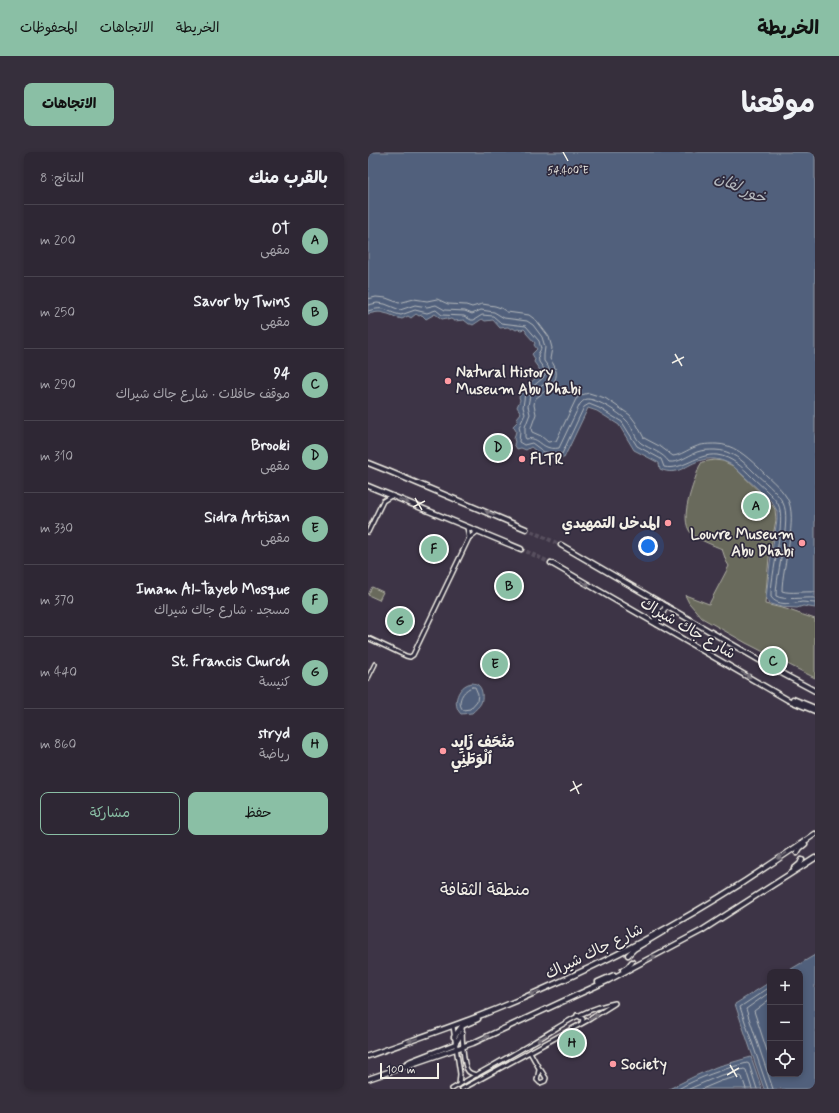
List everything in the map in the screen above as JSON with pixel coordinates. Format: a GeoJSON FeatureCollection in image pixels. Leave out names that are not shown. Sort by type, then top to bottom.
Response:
{"type":"FeatureCollection","features":[{"type":"Feature","properties":{"kind":"street"},"geometry":{"type":"LineString","coordinates":[[368,463],[526,528]]}},
{"type":"Feature","properties":{"kind":"street"},"geometry":{"type":"LineString","coordinates":[[368,486],[521,549]]}},
{"type":"Feature","properties":{"kind":"street"},"geometry":{"type":"LineString","coordinates":[[368,532],[383,501],[382,492]]}},
{"type":"Feature","properties":{"kind":"street"},"geometry":{"type":"LineString","coordinates":[[383,501],[391,496]]}},
{"type":"Feature","properties":{"kind":"street"},"geometry":{"type":"LineString","coordinates":[[467,527],[469,538]]}},
{"type":"Feature","properties":{"kind":"street"},"geometry":{"type":"LineString","coordinates":[[368,638],[406,656],[410,657],[413,655],[469,538],[478,531]]}},
{"type":"Feature","properties":{"kind":"street","name":"شارع جاك شيراك"},"geometry":{"type":"LineString","coordinates":[[561,545],[792,680],[815,691]]}},
{"type":"Feature","properties":{"kind":"street","name":"شارع جاك شيراك"},"geometry":{"type":"LineString","coordinates":[[551,563],[782,696],[815,710]]}},
{"type":"Feature","properties":{"kind":"street"},"geometry":{"type":"LineString","coordinates":[[656,623],[661,603]]}},
{"type":"Feature","properties":{"kind":"street"},"geometry":{"type":"LineString","coordinates":[[656,623],[666,606]]}},
{"type":"Feature","properties":{"kind":"street"},"geometry":{"type":"LineString","coordinates":[[368,678],[375,664]]}},
{"type":"Feature","properties":{"kind":"street","name":"شارع جاك شيراك"},"geometry":{"type":"LineString","coordinates":[[368,1056],[462,1024],[558,982],[626,950],[742,883],[815,834]]}},
{"type":"Feature","properties":{"kind":"street"},"geometry":{"type":"LineString","coordinates":[[797,853],[802,847],[815,838]]}},
{"type":"Feature","properties":{"kind":"street"},"geometry":{"type":"LineString","coordinates":[[794,848],[805,865]]}},
{"type":"Feature","properties":{"kind":"street","name":"شارع جاك شيراك"},"geometry":{"type":"LineString","coordinates":[[368,1079],[402,1068],[411,1061],[463,1046],[581,994],[701,931],[815,858]]}},
{"type":"Feature","properties":{"kind":"street"},"geometry":{"type":"LineString","coordinates":[[762,893],[772,883],[796,867],[802,860]]}},
{"type":"Feature","properties":{"kind":"street"},"geometry":{"type":"LineString","coordinates":[[628,955],[634,949],[662,933],[669,926]]}},
{"type":"Feature","properties":{"kind":"street"},"geometry":{"type":"LineString","coordinates":[[626,950],[634,967]]}},
{"type":"Feature","properties":{"kind":"street"},"geometry":{"type":"LineString","coordinates":[[581,994],[590,987],[626,969],[632,962]]}},
{"type":"Feature","properties":{"kind":"street"},"geometry":{"type":"LineString","coordinates":[[452,1089],[542,1038],[577,1015],[615,1003],[582,1023],[462,1089]]}},
{"type":"Feature","properties":{"kind":"street"},"geometry":{"type":"LineString","coordinates":[[577,1015],[582,1017],[582,1023]]}},
{"type":"Feature","properties":{"kind":"street"},"geometry":{"type":"LineString","coordinates":[[462,1024],[466,1068],[469,1073],[477,1075]]}},
{"type":"Feature","properties":{"kind":"street"},"geometry":{"type":"LineString","coordinates":[[454,1037],[462,1024]]}},
{"type":"Feature","properties":{"kind":"street"},"geometry":{"type":"LineString","coordinates":[[453,1026],[460,1074],[459,1085]]}},
{"type":"Feature","properties":{"kind":"street"},"geometry":{"type":"LineString","coordinates":[[456,1047],[462,1033]]}},
{"type":"Feature","properties":{"kind":"street"},"geometry":{"type":"LineString","coordinates":[[530,1052],[540,1070]]}},
{"type":"Feature","properties":{"kind":"green space"},"geometry":{"type":"Polygon","coordinates":[[[714,460],[723,461],[733,466],[769,501],[775,509],[776,520],[769,557],[765,604],[786,609],[815,619],[815,678],[746,643],[702,618],[689,603],[685,595],[709,604],[729,566],[722,549],[696,537],[687,527],[686,510],[699,467],[702,462],[714,460]]]}},
{"type":"Feature","properties":{"kind":"green space"},"geometry":{"type":"Polygon","coordinates":[[[372,587],[383,592],[379,600],[368,595],[372,587]]]}},
{"type":"Feature","properties":{"kind":"water","name":"خور لفان"},"geometry":{"type":"Polygon","coordinates":[[[368,152],[815,152],[815,608],[803,606],[797,608],[781,607],[770,604],[766,598],[777,511],[772,502],[732,465],[721,460],[710,459],[696,462],[672,472],[660,469],[659,463],[634,450],[619,425],[597,411],[588,408],[564,458],[542,456],[536,453],[536,451],[531,447],[526,450],[521,448],[517,449],[514,444],[516,431],[513,426],[518,421],[517,418],[521,413],[517,407],[521,394],[519,392],[542,373],[534,362],[535,359],[532,354],[537,349],[534,345],[535,343],[524,329],[516,330],[508,327],[500,328],[493,320],[485,321],[482,319],[473,325],[464,320],[454,321],[451,319],[447,320],[447,318],[442,319],[435,314],[426,319],[422,315],[419,316],[416,314],[411,318],[408,316],[402,319],[382,312],[368,314],[368,152]]]}},
{"type":"Feature","properties":{"kind":"water"},"geometry":{"type":"Polygon","coordinates":[[[472,683],[480,687],[482,696],[481,703],[472,713],[461,714],[458,710],[456,700],[463,687],[472,683]]]}},
{"type":"Feature","properties":{"kind":"water"},"geometry":{"type":"Polygon","coordinates":[[[815,955],[815,1089],[764,1089],[735,1004],[767,984],[767,1077],[803,1077],[803,969],[791,969],[815,955]]]}},
{"type":"Feature","properties":{"kind":"water"},"geometry":{"type":"Polygon","coordinates":[[[751,1057],[762,1089],[669,1089],[716,1067],[751,1057]]]}},
{"type":"Feature","properties":{"kind":"tunnel"},"geometry":{"type":"LineString","coordinates":[[526,529],[561,545]]}},
{"type":"Feature","properties":{"kind":"tunnel"},"geometry":{"type":"LineString","coordinates":[[521,549],[551,563]]}},
{"type":"Feature","properties":{"kind":"place","name":"Natural History Museum Abu Dhabi"},"geometry":{"type":"Point","coordinates":[448,381]}},
{"type":"Feature","properties":{"kind":"place","name":"Brooki"},"geometry":{"type":"Point","coordinates":[498,448]}},
{"type":"Feature","properties":{"kind":"place","name":"FLTR"},"geometry":{"type":"Point","coordinates":[522,459]}},
{"type":"Feature","properties":{"kind":"place","name":"OT"},"geometry":{"type":"Point","coordinates":[756,506]}},
{"type":"Feature","properties":{"kind":"place","name":"المدخل التمهيدي"},"geometry":{"type":"Point","coordinates":[668,523]}},
{"type":"Feature","properties":{"kind":"place","name":"Louvre Museum Abu Dhabi"},"geometry":{"type":"Point","coordinates":[802,543]}},
{"type":"Feature","properties":{"kind":"place","name":"Imam Al-Tayeb Mosque"},"geometry":{"type":"Point","coordinates":[434,549]}},
{"type":"Feature","properties":{"kind":"place","name":"Savor by Twins"},"geometry":{"type":"Point","coordinates":[509,586]}},
{"type":"Feature","properties":{"kind":"place","name":"St. Francis Church"},"geometry":{"type":"Point","coordinates":[400,621]}},
{"type":"Feature","properties":{"kind":"place","name":"94"},"geometry":{"type":"Point","coordinates":[773,661]}},
{"type":"Feature","properties":{"kind":"place","name":"Sidra Artisan"},"geometry":{"type":"Point","coordinates":[495,664]}},
{"type":"Feature","properties":{"kind":"place","name":"مَتْحَف زَايِد ٱلْوَطَنِي"},"geometry":{"type":"Point","coordinates":[443,751]}},
{"type":"Feature","properties":{"kind":"place","name":"stryd"},"geometry":{"type":"Point","coordinates":[572,1043]}},
{"type":"Feature","properties":{"kind":"place","name":"Society"},"geometry":{"type":"Point","coordinates":[613,1064]}},
{"type":"Feature","properties":{"kind":"district","name":"منطقة الثقافة"},"geometry":{"type":"Point","coordinates":[485,889]}}]}
